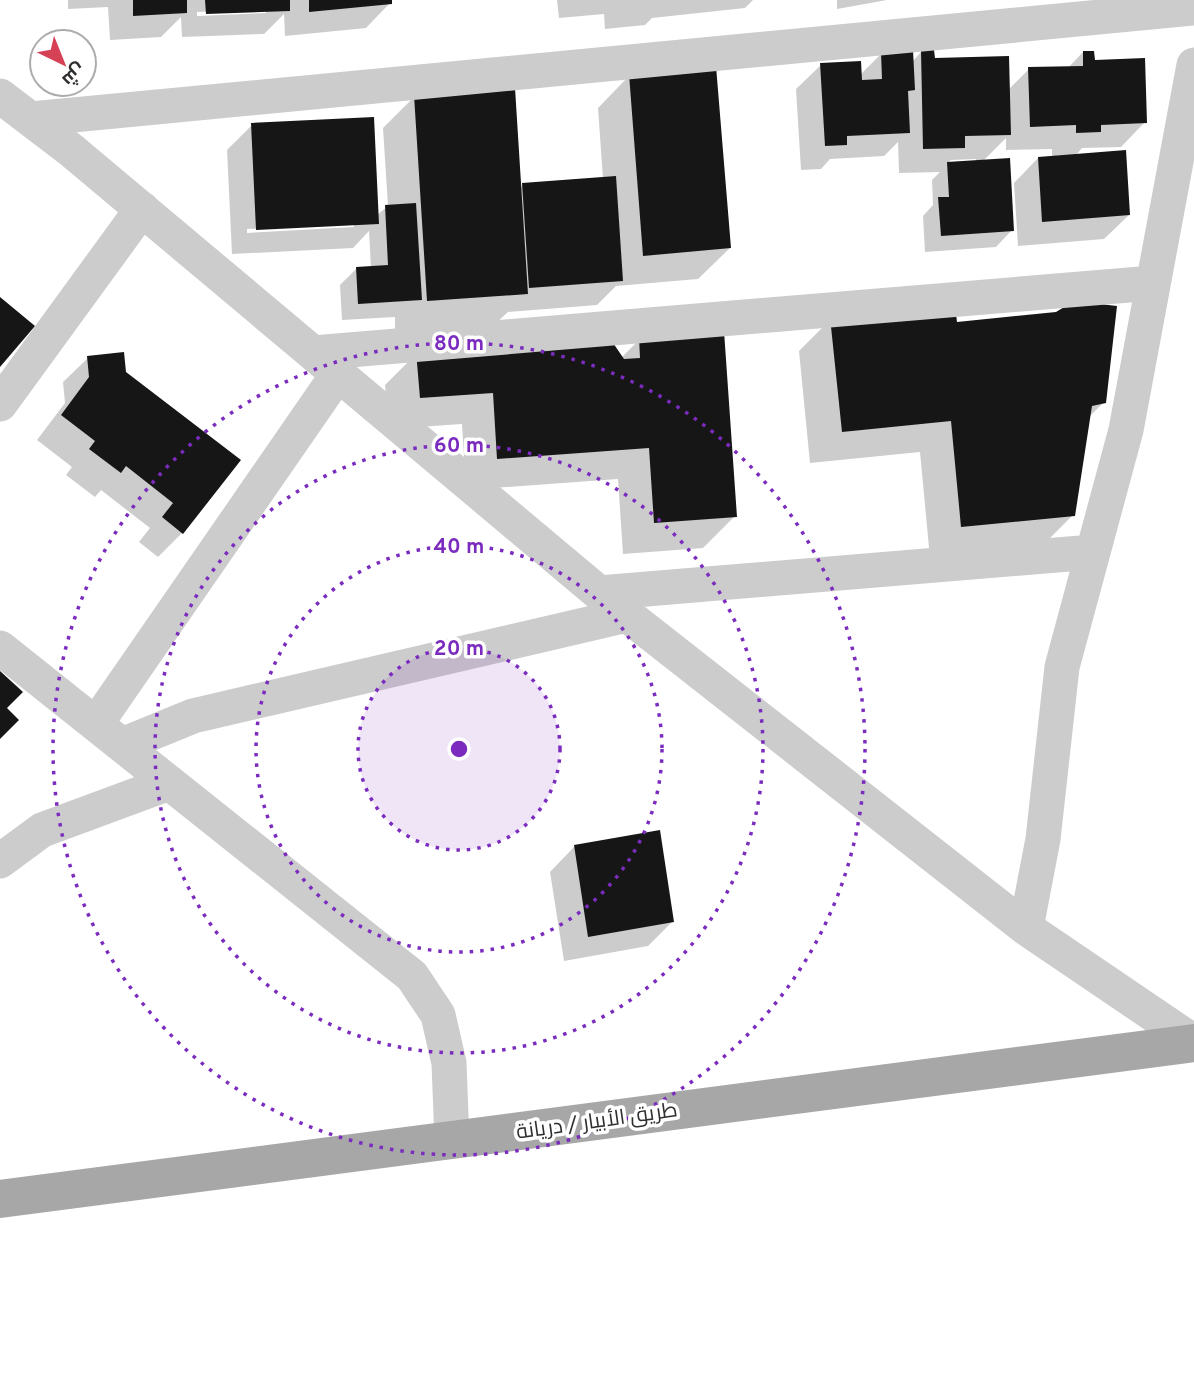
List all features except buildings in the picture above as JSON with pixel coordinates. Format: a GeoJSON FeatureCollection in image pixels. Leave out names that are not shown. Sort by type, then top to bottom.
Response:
{"type":"FeatureCollection","features":[{"type":"Feature","properties":{"kind":"main road","name":"طريق الأبيار / دريانة"},"geometry":{"type":"LineString","coordinates":[[0,1199],[1194,1042]]}},
{"type":"Feature","properties":{"kind":"street"},"geometry":{"type":"LineString","coordinates":[[31,119],[1194,8]]}},
{"type":"Feature","properties":{"kind":"street"},"geometry":{"type":"LineString","coordinates":[[1026,928],[1043,839],[1062,667],[1126,430],[1194,65]]}},
{"type":"Feature","properties":{"kind":"street"},"geometry":{"type":"LineString","coordinates":[[0,96],[142,209],[599,593],[1026,928],[1194,1042]]}},
{"type":"Feature","properties":{"kind":"street"},"geometry":{"type":"LineString","coordinates":[[0,404],[142,209]]}},
{"type":"Feature","properties":{"kind":"street"},"geometry":{"type":"LineString","coordinates":[[325,363],[1153,283]]}},
{"type":"Feature","properties":{"kind":"street"},"geometry":{"type":"LineString","coordinates":[[109,735],[325,363]]}},
{"type":"Feature","properties":{"kind":"street"},"geometry":{"type":"LineString","coordinates":[[599,593],[1093,552]]}},
{"type":"Feature","properties":{"kind":"street"},"geometry":{"type":"LineString","coordinates":[[109,735],[627,615]]}},
{"type":"Feature","properties":{"kind":"street"},"geometry":{"type":"LineString","coordinates":[[0,648],[412,976],[438,1014],[449,1063],[452,1141]]}},
{"type":"Feature","properties":{"kind":"street"},"geometry":{"type":"LineString","coordinates":[[0,861],[42,830],[169,783]]}}]}
